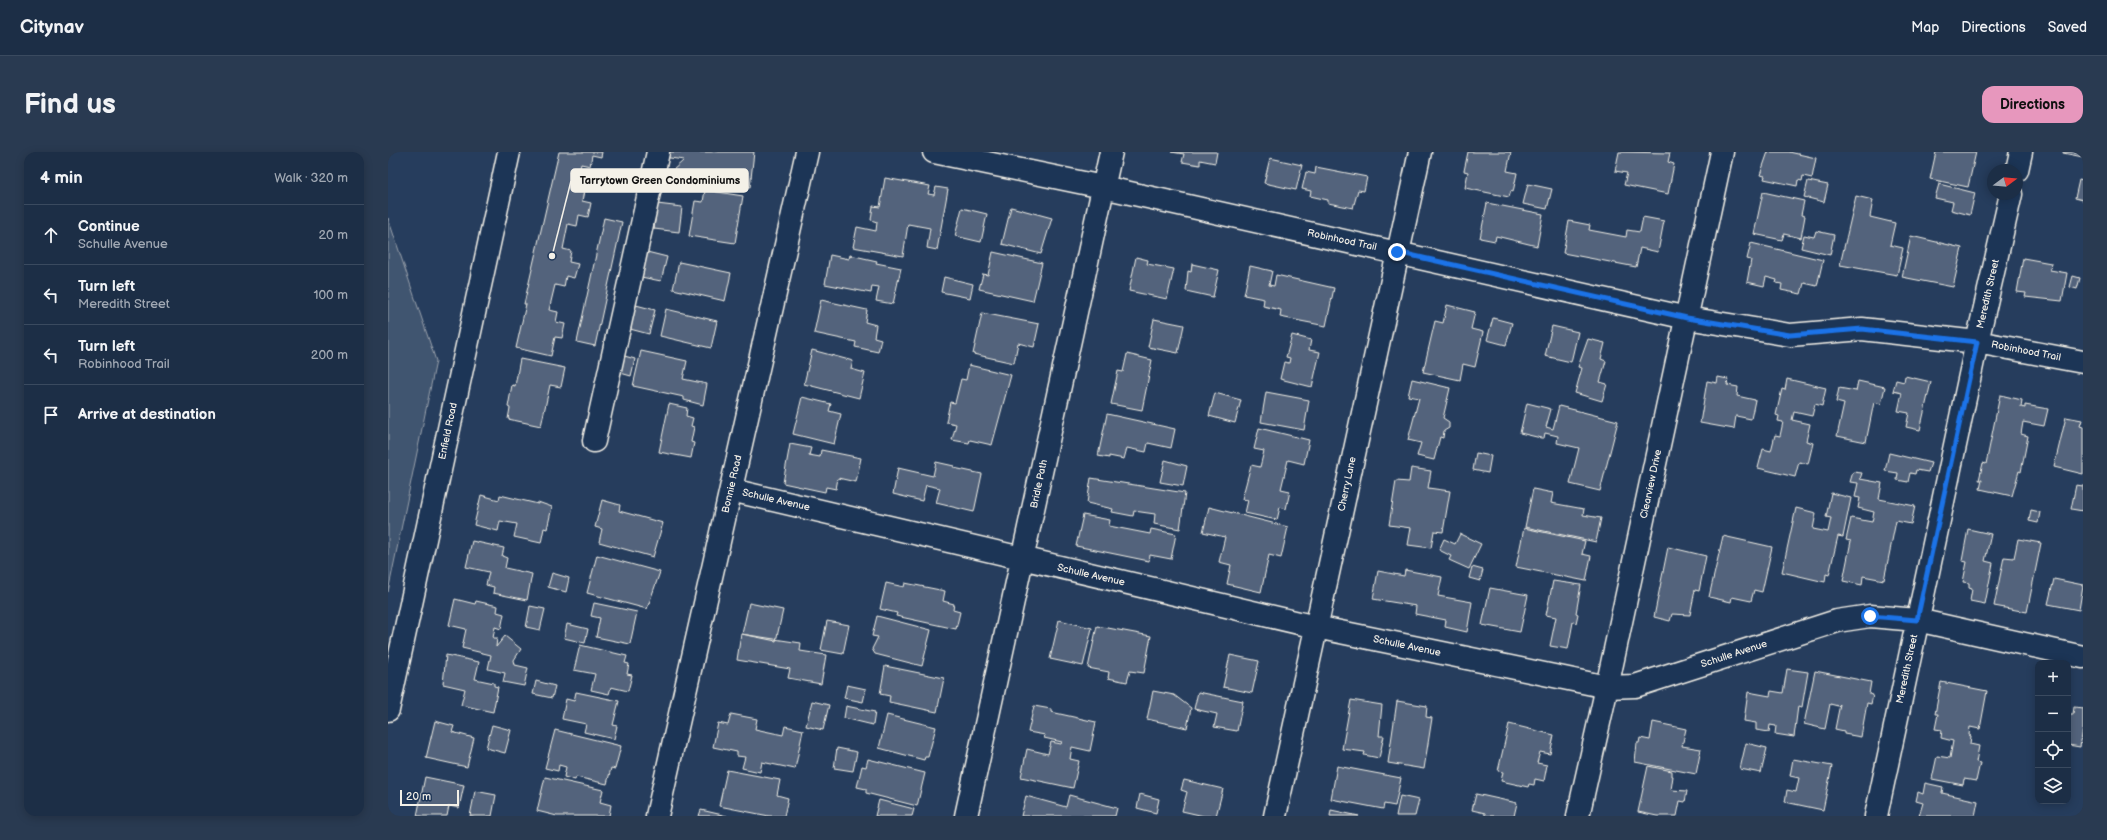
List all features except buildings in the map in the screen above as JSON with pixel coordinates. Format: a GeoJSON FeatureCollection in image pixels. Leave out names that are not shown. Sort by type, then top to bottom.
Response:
{"type":"FeatureCollection","features":[{"type":"Feature","properties":{"kind":"street","name":"Enfield Road"},"geometry":{"type":"LineString","coordinates":[[388,710],[509,152]]}},
{"type":"Feature","properties":{"kind":"street"},"geometry":{"type":"LineString","coordinates":[[594,441],[658,152]]}},
{"type":"Feature","properties":{"kind":"street","name":"Bonnie Road"},"geometry":{"type":"LineString","coordinates":[[657,816],[807,152]]}},
{"type":"Feature","properties":{"kind":"street","name":"Robinhood Trail"},"geometry":{"type":"LineString","coordinates":[[934,152],[1104,187],[1687,318],[1790,335],[1862,329],[1977,342],[2083,362]]}},
{"type":"Feature","properties":{"kind":"street","name":"Bridle Path"},"geometry":{"type":"LineString","coordinates":[[966,816],[1111,152]]}},
{"type":"Feature","properties":{"kind":"street","name":"Cherry Lane"},"geometry":{"type":"LineString","coordinates":[[1275,816],[1420,152]]}},
{"type":"Feature","properties":{"kind":"street","name":"Clearview Drive"},"geometry":{"type":"LineString","coordinates":[[1578,816],[1722,152]]}},
{"type":"Feature","properties":{"kind":"street"},"geometry":{"type":"LineString","coordinates":[[2018,164],[2021,152]]}},
{"type":"Feature","properties":{"kind":"street","name":"Meredith Street"},"geometry":{"type":"LineString","coordinates":[[1876,816],[1977,342],[2010,200]]}},
{"type":"Feature","properties":{"kind":"street","name":"Schulle Avenue"},"geometry":{"type":"LineString","coordinates":[[731,490],[1316,627],[1607,687],[1635,686],[1837,621],[1870,616],[1917,620],[2083,657]]}},
{"type":"Feature","properties":{"kind":"shaded area"},"geometry":{"type":"Polygon","coordinates":[[[388,218],[436,361],[388,592],[388,218]]]}},
{"type":"Feature","properties":{"kind":"place","name":"Tarrytown Green Condominiums"},"geometry":{"type":"Point","coordinates":[552,256]}},
{"type":"Feature","properties":{"kind":"route"},"geometry":{"type":"LineString","coordinates":[[1397,252],[1687,318],[1790,335],[1862,329],[1977,342],[1917,620],[1870,616]]}}]}
